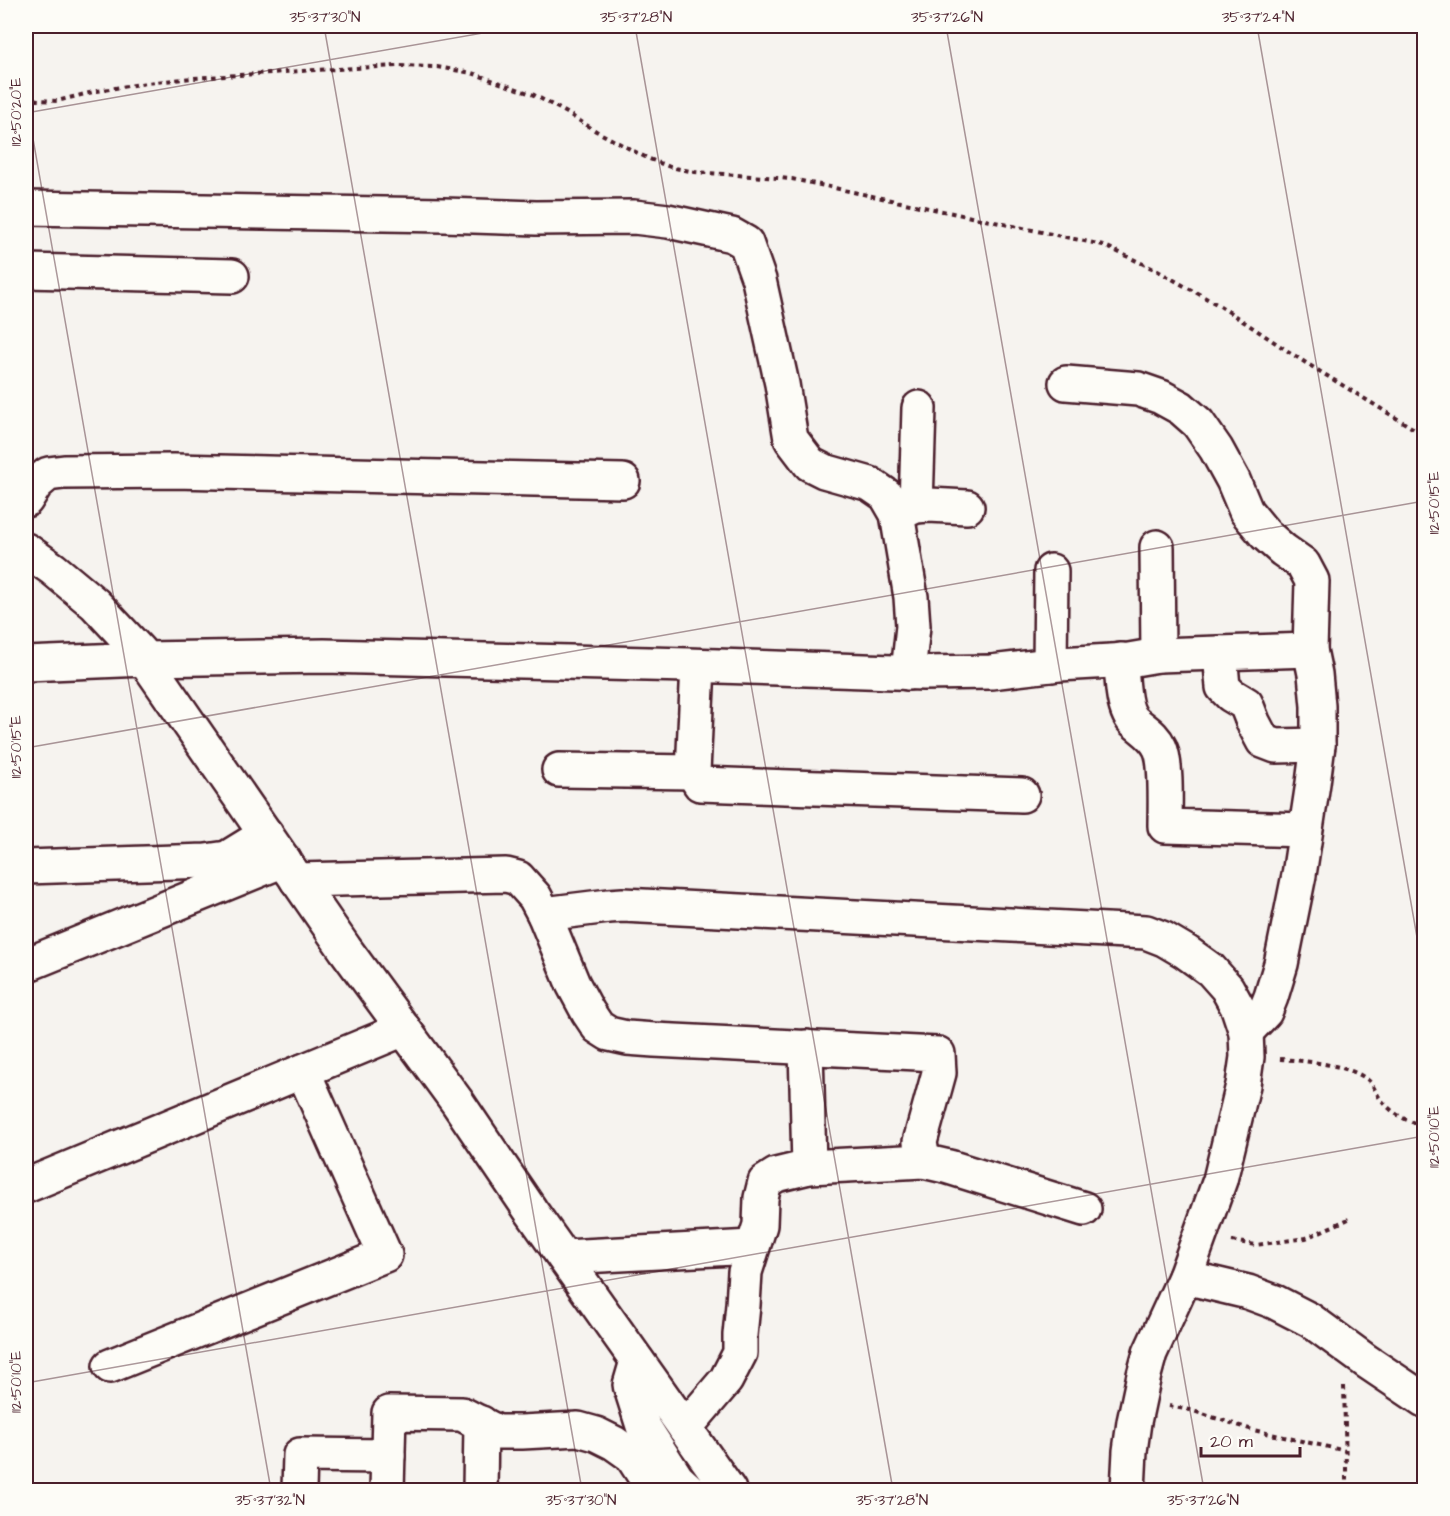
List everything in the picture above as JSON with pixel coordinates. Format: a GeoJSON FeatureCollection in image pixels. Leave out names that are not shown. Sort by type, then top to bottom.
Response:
{"type":"FeatureCollection","features":[{"type":"Feature","properties":{"kind":"street"},"geometry":{"type":"LineString","coordinates":[[26,208],[536,218],[634,217],[668,221],[732,235],[746,243],[759,280],[782,384],[791,439],[810,464],[824,471],[870,484],[906,510],[929,505],[967,507]]}},
{"type":"Feature","properties":{"kind":"street"},"geometry":{"type":"LineString","coordinates":[[26,271],[232,276]]}},
{"type":"Feature","properties":{"kind":"street"},"geometry":{"type":"LineString","coordinates":[[1066,383],[1138,389],[1161,397],[1181,408],[1198,423],[1216,449],[1246,511],[1265,534],[1303,564],[1312,581],[1310,650],[1315,674],[1318,745],[1313,783],[1299,875],[1281,964],[1271,997],[1246,1044]]}},
{"type":"Feature","properties":{"kind":"street"},"geometry":{"type":"LineString","coordinates":[[908,673],[913,626],[906,510],[919,408]]}},
{"type":"Feature","properties":{"kind":"street"},"geometry":{"type":"LineString","coordinates":[[26,500],[36,484],[48,474],[64,472],[186,471],[623,481]]}},
{"type":"Feature","properties":{"kind":"street"},"geometry":{"type":"LineString","coordinates":[[1157,547],[1158,655]]}},
{"type":"Feature","properties":{"kind":"street"},"geometry":{"type":"LineString","coordinates":[[26,550],[53,568],[95,604],[145,659],[345,949],[458,1103],[729,1491]]}},
{"type":"Feature","properties":{"kind":"street"},"geometry":{"type":"LineString","coordinates":[[1050,665],[1051,571]]}},
{"type":"Feature","properties":{"kind":"street"},"geometry":{"type":"LineString","coordinates":[[26,664],[145,659],[324,656],[908,673],[991,672],[1158,655],[1310,650]]}},
{"type":"Feature","properties":{"kind":"street"},"geometry":{"type":"LineString","coordinates":[[1220,653],[1223,687],[1231,696],[1245,704],[1263,741],[1276,746],[1318,745]]}},
{"type":"Feature","properties":{"kind":"street"},"geometry":{"type":"LineString","coordinates":[[1121,660],[1126,709],[1132,721],[1149,732],[1161,749],[1165,826],[1305,830]]}},
{"type":"Feature","properties":{"kind":"street"},"geometry":{"type":"LineString","coordinates":[[698,666],[693,772],[700,783],[1022,795]]}},
{"type":"Feature","properties":{"kind":"street"},"geometry":{"type":"LineString","coordinates":[[559,770],[693,772]]}},
{"type":"Feature","properties":{"kind":"street"},"geometry":{"type":"LineString","coordinates":[[26,867],[206,861],[227,858],[282,858],[506,875],[518,878],[535,897],[544,914],[573,984],[583,1002],[598,1027],[609,1034],[627,1038],[938,1054],[939,1073],[920,1142],[923,1161]]}},
{"type":"Feature","properties":{"kind":"street"},"geometry":{"type":"LineString","coordinates":[[26,964],[282,858]]}},
{"type":"Feature","properties":{"kind":"street"},"geometry":{"type":"LineString","coordinates":[[544,914],[623,905],[1146,933],[1164,939],[1210,970],[1227,988],[1238,1008],[1246,1044],[1243,1085],[1220,1180],[1203,1230],[1185,1277],[1150,1353],[1144,1374],[1130,1451],[1128,1491]]}},
{"type":"Feature","properties":{"kind":"street"},"geometry":{"type":"LineString","coordinates":[[26,1186],[404,1029]]}},
{"type":"Feature","properties":{"kind":"street"},"geometry":{"type":"LineString","coordinates":[[806,1047],[809,1167]]}},
{"type":"Feature","properties":{"kind":"street"},"geometry":{"type":"LineString","coordinates":[[110,1366],[385,1255],[303,1071]]}},
{"type":"Feature","properties":{"kind":"street"},"geometry":{"type":"LineString","coordinates":[[685,1428],[726,1380],[740,1353],[745,1272],[759,1225],[765,1182],[776,1175],[809,1167],[923,1161],[1084,1209]]}},
{"type":"Feature","properties":{"kind":"street"},"geometry":{"type":"LineString","coordinates":[[564,1257],[752,1247]]}},
{"type":"Feature","properties":{"kind":"street"},"geometry":{"type":"LineString","coordinates":[[1185,1277],[1248,1292],[1275,1302],[1311,1320],[1366,1361],[1425,1400]]}},
{"type":"Feature","properties":{"kind":"street"},"geometry":{"type":"LineString","coordinates":[[638,1361],[630,1385],[643,1426],[677,1479],[688,1491]]}},
{"type":"Feature","properties":{"kind":"street"},"geometry":{"type":"LineString","coordinates":[[387,1491],[389,1413],[462,1414],[497,1432],[578,1429],[596,1434],[631,1455],[653,1491]]}},
{"type":"Feature","properties":{"kind":"street"},"geometry":{"type":"LineString","coordinates":[[480,1491],[481,1423]]}},
{"type":"Feature","properties":{"kind":"street"},"geometry":{"type":"LineString","coordinates":[[299,1491],[300,1455],[388,1456]]}},
{"type":"Feature","properties":{"kind":"path"},"geometry":{"type":"LineString","coordinates":[[26,96],[37,100],[57,101],[97,91],[146,83],[327,69],[397,66],[472,73],[534,95],[596,131],[647,158],[670,167],[695,172],[792,179],[1103,245],[1156,270],[1220,306],[1306,363],[1425,435]]}},
{"type":"Feature","properties":{"kind":"path"},"geometry":{"type":"LineString","coordinates":[[1246,1044],[1356,1073],[1370,1082],[1393,1113],[1425,1126]]}},
{"type":"Feature","properties":{"kind":"path"},"geometry":{"type":"LineString","coordinates":[[1203,1230],[1234,1242],[1256,1245],[1306,1238],[1351,1218]]}},
{"type":"Feature","properties":{"kind":"path"},"geometry":{"type":"LineString","coordinates":[[1343,1383],[1346,1491]]}},
{"type":"Feature","properties":{"kind":"path"},"geometry":{"type":"LineString","coordinates":[[1139,1399],[1190,1410],[1252,1430],[1346,1451]]}}]}
